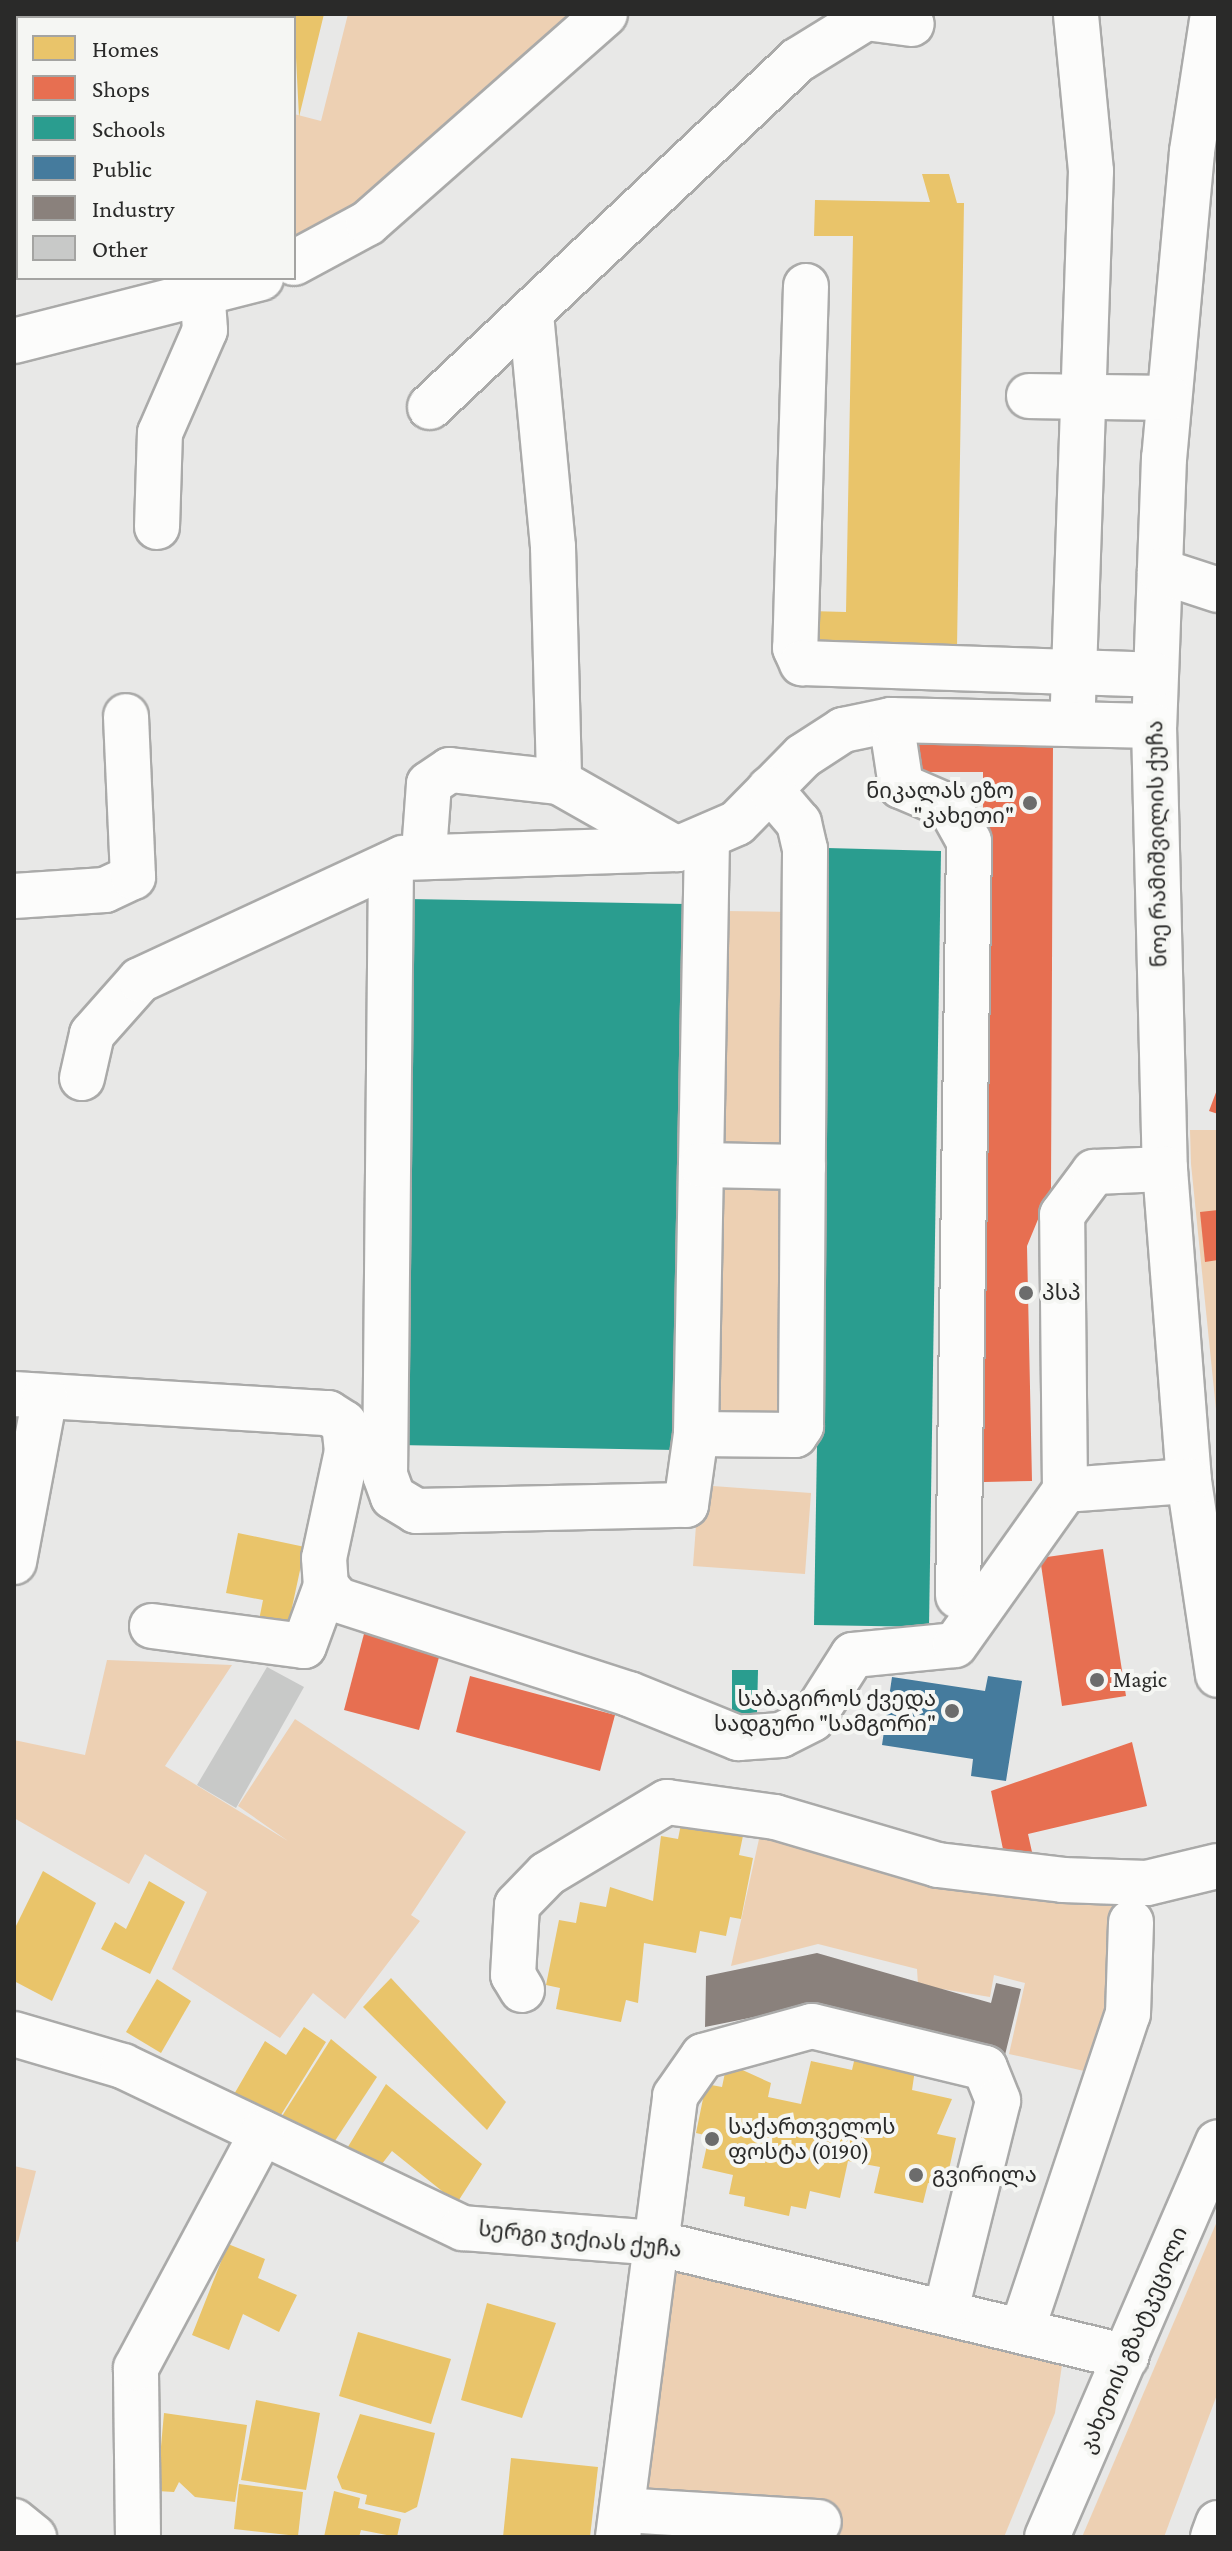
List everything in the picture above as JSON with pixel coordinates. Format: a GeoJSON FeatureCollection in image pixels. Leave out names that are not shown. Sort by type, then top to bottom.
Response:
{"type":"FeatureCollection","features":[{"type":"Feature","properties":{"kind":"main road"},"geometry":{"type":"LineString","coordinates":[[296,262],[368,223],[605,14]]}},
{"type":"Feature","properties":{"kind":"main road"},"geometry":{"type":"LineString","coordinates":[[1072,724],[1091,171],[1076,14]]}},
{"type":"Feature","properties":{"kind":"main road","name":"ნოე რამიშვილის ქუჩა"},"geometry":{"type":"LineString","coordinates":[[1213,14],[1204,177],[1169,398],[1154,726],[1165,1169],[1189,1481],[1218,1675]]}},
{"type":"Feature","properties":{"kind":"main road"},"geometry":{"type":"LineString","coordinates":[[430,407],[798,60],[866,18],[912,24]]}},
{"type":"Feature","properties":{"kind":"main road"},"geometry":{"type":"LineString","coordinates":[[14,341],[203,298],[255,280]]}},
{"type":"Feature","properties":{"kind":"main road"},"geometry":{"type":"LineString","coordinates":[[806,286],[797,656],[809,666],[1155,675]]}},
{"type":"Feature","properties":{"kind":"main road"},"geometry":{"type":"LineString","coordinates":[[157,527],[160,433],[205,330],[203,298]]}},
{"type":"Feature","properties":{"kind":"main road"},"geometry":{"type":"LineString","coordinates":[[531,314],[553,547],[559,782]]}},
{"type":"Feature","properties":{"kind":"main road"},"geometry":{"type":"LineString","coordinates":[[1029,396],[1169,398]]}},
{"type":"Feature","properties":{"kind":"main road"},"geometry":{"type":"LineString","coordinates":[[1160,571],[1218,590]]}},
{"type":"Feature","properties":{"kind":"main road"},"geometry":{"type":"LineString","coordinates":[[14,896],[105,890],[133,877],[126,716]]}},
{"type":"Feature","properties":{"kind":"main road"},"geometry":{"type":"LineString","coordinates":[[891,720],[901,786],[950,807],[969,841],[958,1596]]}},
{"type":"Feature","properties":{"kind":"main road"},"geometry":{"type":"LineString","coordinates":[[82,1078],[92,1034],[140,980],[408,858],[692,845],[770,789],[843,730],[891,720],[1154,726]]}},
{"type":"Feature","properties":{"kind":"main road"},"geometry":{"type":"LineString","coordinates":[[450,770],[559,782],[692,845],[701,1165],[696,1434],[686,1505],[416,1511],[393,1497],[385,1475],[408,858],[429,784],[436,775],[450,770]]}},
{"type":"Feature","properties":{"kind":"main road"},"geometry":{"type":"LineString","coordinates":[[696,1434],[795,1435],[801,1426],[805,849],[799,823],[770,789]]}},
{"type":"Feature","properties":{"kind":"main road"},"geometry":{"type":"LineString","coordinates":[[701,1165],[803,1167]]}},
{"type":"Feature","properties":{"kind":"main road"},"geometry":{"type":"LineString","coordinates":[[326,1586],[338,1600],[629,1694],[700,1728],[738,1738],[781,1735],[812,1719],[853,1655],[955,1645],[1065,1490],[1062,1215],[1094,1172],[1165,1169]]}},
{"type":"Feature","properties":{"kind":"main road"},"geometry":{"type":"LineString","coordinates":[[14,1562],[29,1395],[328,1413],[344,1423],[347,1451],[324,1558],[326,1586],[304,1646],[152,1626]]}},
{"type":"Feature","properties":{"kind":"main road"},"geometry":{"type":"LineString","coordinates":[[1065,1490],[1189,1481]]}},
{"type":"Feature","properties":{"kind":"main road"},"geometry":{"type":"LineString","coordinates":[[522,1990],[513,1975],[517,1905],[547,1874],[667,1802],[775,1817],[938,1865],[1063,1880],[1147,1883],[1218,1866]]}},
{"type":"Feature","properties":{"kind":"main road"},"geometry":{"type":"LineString","coordinates":[[1022,2330],[1128,2014],[1131,1922]]}},
{"type":"Feature","properties":{"kind":"main road"},"geometry":{"type":"LineString","coordinates":[[819,2522],[620,2524],[656,2243],[684,2075],[703,2056],[812,2026],[985,2068],[995,2082],[998,2101],[946,2310]]}},
{"type":"Feature","properties":{"kind":"main road","name":"სერგი ჯიქიას ქუჩა"},"geometry":{"type":"LineString","coordinates":[[14,2034],[123,2066],[463,2228],[656,2243],[946,2310],[1126,2357]]}},
{"type":"Feature","properties":{"kind":"main road"},"geometry":{"type":"LineString","coordinates":[[138,2537],[136,2368],[262,2133]]}},
{"type":"Feature","properties":{"kind":"main road","name":"კახეთის გზატკეცილი"},"geometry":{"type":"LineString","coordinates":[[1047,2537],[1218,2142]]}},
{"type":"Feature","properties":{"kind":"main road"},"geometry":{"type":"LineString","coordinates":[[14,2521],[34,2537]]}},
{"type":"Feature","properties":{"kind":"main road"},"geometry":{"type":"LineString","coordinates":[[1213,2537],[1218,2523]]}},
{"type":"Feature","properties":{"kind":"shaded area"},"geometry":{"type":"Polygon","coordinates":[[[348,14],[577,14],[340,224],[296,246],[296,115],[321,121],[348,14]]]}},
{"type":"Feature","properties":{"kind":"shaded area"},"geometry":{"type":"Polygon","coordinates":[[[724,911],[791,912],[784,1421],[717,1420],[724,911]]]}},
{"type":"Feature","properties":{"kind":"shaded area"},"geometry":{"type":"Polygon","coordinates":[[[1190,1130],[1218,1130],[1218,1429],[1191,1164],[1190,1130]]]}},
{"type":"Feature","properties":{"kind":"shaded area"},"geometry":{"type":"Polygon","coordinates":[[[699,1485],[811,1493],[805,1574],[693,1566],[699,1485]]]}},
{"type":"Feature","properties":{"kind":"shaded area"},"geometry":{"type":"Polygon","coordinates":[[[107,1660],[232,1665],[165,1766],[288,1841],[238,1806],[295,1719],[466,1832],[411,1915],[420,1921],[345,2019],[313,1993],[280,2038],[172,1969],[207,1892],[145,1854],[129,1884],[14,1818],[14,1740],[85,1755],[107,1660]]]}},
{"type":"Feature","properties":{"kind":"shaded area"},"geometry":{"type":"Polygon","coordinates":[[[761,1830],[904,1878],[1114,1903],[1121,1952],[1093,2073],[1009,2054],[1025,1983],[994,1975],[990,1997],[918,1985],[917,1969],[818,1944],[731,1966],[761,1830]]]}},
{"type":"Feature","properties":{"kind":"shaded area"},"geometry":{"type":"Polygon","coordinates":[[[14,2166],[36,2171],[18,2242],[14,2241],[14,2166]]]}},
{"type":"Feature","properties":{"kind":"shaded area"},"geometry":{"type":"Polygon","coordinates":[[[1218,2219],[1218,2392],[1164,2537],[1082,2537],[1218,2219]]]}},
{"type":"Feature","properties":{"kind":"shaded area"},"geometry":{"type":"Polygon","coordinates":[[[677,2267],[1063,2358],[1055,2413],[1004,2537],[646,2537],[647,2468],[677,2267]]]}},
{"type":"Feature","properties":{"kind":"building: Homes"},"geometry":{"type":"Polygon","coordinates":[[[229,14],[324,14],[299,117],[296,16],[229,14]]]}},
{"type":"Feature","properties":{"kind":"building: Homes"},"geometry":{"type":"Polygon","coordinates":[[[922,174],[949,174],[957,203],[964,203],[957,648],[809,645],[810,611],[846,612],[853,236],[814,236],[815,200],[930,202],[922,174]]]}},
{"type":"Feature","properties":{"kind":"building: Homes"},"geometry":{"type":"Polygon","coordinates":[[[238,1533],[305,1547],[288,1626],[259,1620],[263,1600],[226,1593],[238,1533]]]}},
{"type":"Feature","properties":{"kind":"building: Homes"},"geometry":{"type":"Polygon","coordinates":[[[682,1819],[744,1831],[739,1855],[753,1858],[741,1919],[730,1917],[726,1936],[700,1931],[696,1953],[644,1943],[638,2003],[626,2000],[621,2022],[556,2009],[560,1988],[546,1985],[559,1920],[576,1923],[580,1902],[606,1907],[610,1887],[653,1901],[661,1836],[678,1839],[682,1819]]]}},
{"type":"Feature","properties":{"kind":"building: Homes"},"geometry":{"type":"Polygon","coordinates":[[[43,1871],[96,1903],[52,2001],[14,1981],[14,1930],[43,1871]]]}},
{"type":"Feature","properties":{"kind":"building: Homes"},"geometry":{"type":"Polygon","coordinates":[[[149,1881],[185,1902],[150,1974],[101,1949],[115,1922],[126,1929],[149,1881]]]}},
{"type":"Feature","properties":{"kind":"building: Homes"},"geometry":{"type":"Polygon","coordinates":[[[391,1978],[506,2102],[487,2130],[363,2007],[391,1978]]]}},
{"type":"Feature","properties":{"kind":"building: Homes"},"geometry":{"type":"Polygon","coordinates":[[[157,1979],[191,2001],[161,2053],[126,2032],[157,1979]]]}},
{"type":"Feature","properties":{"kind":"building: Homes"},"geometry":{"type":"Polygon","coordinates":[[[304,2027],[326,2042],[276,2123],[233,2096],[265,2041],[286,2055],[304,2027]]]}},
{"type":"Feature","properties":{"kind":"building: Homes"},"geometry":{"type":"Polygon","coordinates":[[[331,2039],[377,2077],[327,2153],[277,2124],[331,2039]]]}},
{"type":"Feature","properties":{"kind":"building: Homes"},"geometry":{"type":"Polygon","coordinates":[[[855,2057],[915,2070],[912,2090],[952,2099],[937,2134],[956,2138],[945,2187],[928,2183],[923,2203],[874,2193],[880,2167],[848,2161],[840,2198],[810,2191],[806,2209],[791,2206],[789,2216],[744,2206],[745,2197],[729,2194],[733,2175],[702,2168],[709,2136],[696,2133],[706,2084],[722,2087],[727,2063],[771,2083],[768,2097],[801,2104],[811,2061],[852,2070],[855,2057]]]}},
{"type":"Feature","properties":{"kind":"building: Homes"},"geometry":{"type":"Polygon","coordinates":[[[386,2084],[482,2164],[457,2203],[392,2151],[371,2178],[340,2160],[386,2084]]]}},
{"type":"Feature","properties":{"kind":"building: Homes"},"geometry":{"type":"Polygon","coordinates":[[[228,2244],[265,2259],[258,2278],[297,2295],[279,2332],[243,2314],[229,2350],[192,2335],[228,2244]]]}},
{"type":"Feature","properties":{"kind":"building: Homes"},"geometry":{"type":"Polygon","coordinates":[[[487,2303],[556,2323],[522,2418],[461,2400],[487,2303]]]}},
{"type":"Feature","properties":{"kind":"building: Homes"},"geometry":{"type":"Polygon","coordinates":[[[358,2332],[451,2359],[431,2424],[339,2396],[358,2332]]]}},
{"type":"Feature","properties":{"kind":"building: Homes"},"geometry":{"type":"Polygon","coordinates":[[[256,2400],[320,2413],[306,2490],[241,2480],[256,2400]]]}},
{"type":"Feature","properties":{"kind":"building: Homes"},"geometry":{"type":"Polygon","coordinates":[[[164,2413],[247,2425],[235,2502],[195,2497],[179,2482],[174,2492],[157,2491],[164,2413]]]}},
{"type":"Feature","properties":{"kind":"building: Homes"},"geometry":{"type":"Polygon","coordinates":[[[360,2414],[435,2433],[417,2507],[405,2513],[365,2504],[367,2495],[342,2489],[337,2477],[360,2414]]]}},
{"type":"Feature","properties":{"kind":"building: Homes"},"geometry":{"type":"Polygon","coordinates":[[[511,2458],[598,2467],[590,2537],[503,2537],[511,2458]]]}},
{"type":"Feature","properties":{"kind":"building: Homes"},"geometry":{"type":"Polygon","coordinates":[[[239,2484],[303,2492],[298,2536],[234,2529],[239,2484]]]}},
{"type":"Feature","properties":{"kind":"building: Homes"},"geometry":{"type":"Polygon","coordinates":[[[334,2491],[360,2498],[358,2508],[401,2519],[397,2537],[361,2530],[359,2537],[324,2537],[334,2491]]]}},
{"type":"Feature","properties":{"kind":"building: Shops"},"geometry":{"type":"Polygon","coordinates":[[[913,743],[1053,744],[1051,1188],[1027,1246],[1032,1481],[984,1482],[983,772],[913,772],[913,743]]]}},
{"type":"Feature","properties":{"kind":"building: Shops"},"geometry":{"type":"Polygon","coordinates":[[[1218,1087],[1218,1114],[1209,1111],[1218,1087]]]}},
{"type":"Feature","properties":{"kind":"building: Shops"},"geometry":{"type":"Polygon","coordinates":[[[1218,1210],[1218,1260],[1205,1262],[1200,1212],[1218,1210]]]}},
{"type":"Feature","properties":{"kind":"building: Shops"},"geometry":{"type":"Polygon","coordinates":[[[1103,1549],[1126,1696],[1062,1706],[1040,1558],[1103,1549]]]}},
{"type":"Feature","properties":{"kind":"building: Shops"},"geometry":{"type":"Polygon","coordinates":[[[365,1630],[441,1650],[419,1730],[344,1710],[365,1630]]]}},
{"type":"Feature","properties":{"kind":"building: Shops"},"geometry":{"type":"Polygon","coordinates":[[[470,1676],[615,1715],[600,1771],[456,1732],[470,1676]]]}},
{"type":"Feature","properties":{"kind":"building: Shops"},"geometry":{"type":"Polygon","coordinates":[[[1132,1742],[1147,1806],[1028,1834],[1032,1852],[1005,1859],[991,1791],[1132,1742]]]}},
{"type":"Feature","properties":{"kind":"building: Schools"},"geometry":{"type":"Polygon","coordinates":[[[827,848],[941,851],[929,1627],[814,1625],[827,848]]]}},
{"type":"Feature","properties":{"kind":"building: Schools"},"geometry":{"type":"Polygon","coordinates":[[[407,899],[686,904],[675,1450],[397,1445],[407,899]]]}},
{"type":"Feature","properties":{"kind":"building: Schools"},"geometry":{"type":"Polygon","coordinates":[[[732,1670],[758,1670],[757,1713],[732,1713],[732,1670]]]}},
{"type":"Feature","properties":{"kind":"building: Public","name":"საბაგიროს ქვედა სადგური \"სამგორი\""},"geometry":{"type":"Polygon","coordinates":[[[988,1676],[1022,1681],[1006,1781],[971,1776],[973,1759],[882,1745],[892,1677],[985,1691],[988,1676]]]}},
{"type":"Feature","properties":{"kind":"building: Industry"},"geometry":{"type":"Polygon","coordinates":[[[817,1953],[991,2003],[996,1983],[1021,1989],[1005,2055],[804,2007],[705,2027],[706,1976],[817,1953]]]}},
{"type":"Feature","properties":{"kind":"building: Other"},"geometry":{"type":"Polygon","coordinates":[[[267,1667],[304,1687],[236,1808],[197,1785],[267,1667]]]}},
{"type":"Feature","properties":{"kind":"place","name":"ნიკალას ეზო \"კახეთი\""},"geometry":{"type":"Point","coordinates":[1030,803]}},
{"type":"Feature","properties":{"kind":"place","name":"პსპ"},"geometry":{"type":"Point","coordinates":[1026,1293]}},
{"type":"Feature","properties":{"kind":"place","name":"Magic"},"geometry":{"type":"Point","coordinates":[1097,1680]}},
{"type":"Feature","properties":{"kind":"place","name":"საბაგიროს ქვედა სადგური \"სამგორი\""},"geometry":{"type":"Point","coordinates":[952,1711]}},
{"type":"Feature","properties":{"kind":"place","name":"საქართველოს ფოსტა (0190)"},"geometry":{"type":"Point","coordinates":[712,2139]}},
{"type":"Feature","properties":{"kind":"place","name":"გვირილა"},"geometry":{"type":"Point","coordinates":[916,2175]}}]}
